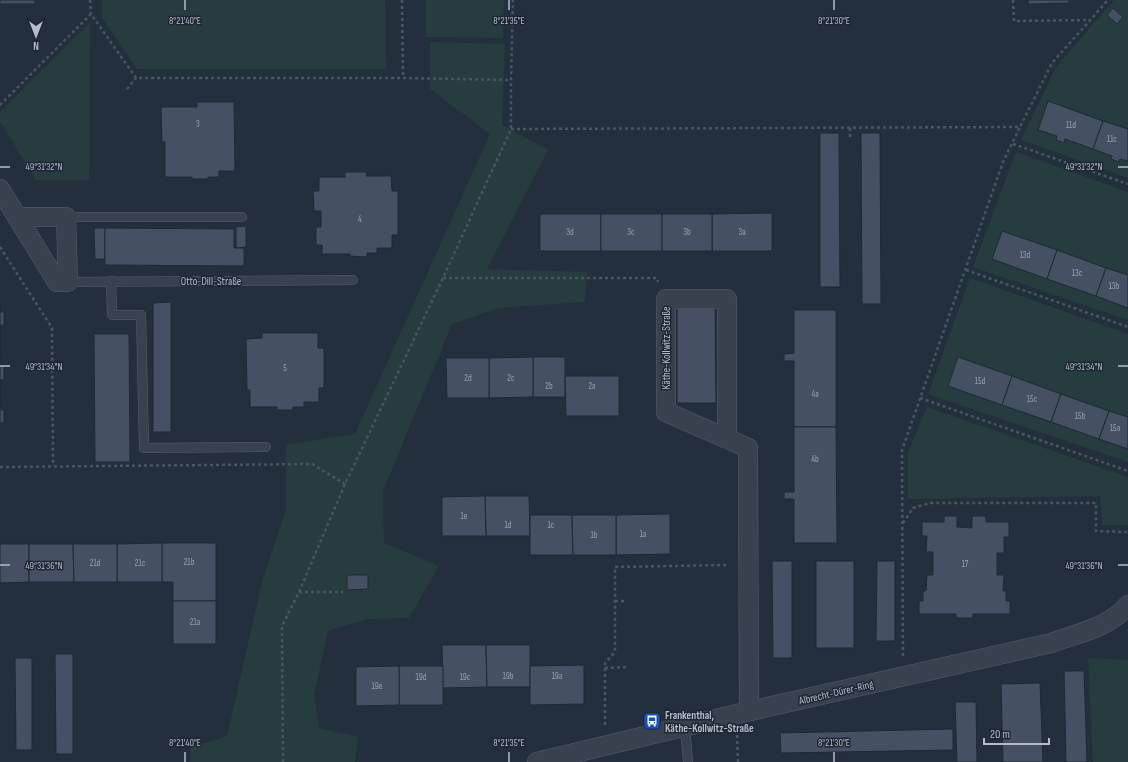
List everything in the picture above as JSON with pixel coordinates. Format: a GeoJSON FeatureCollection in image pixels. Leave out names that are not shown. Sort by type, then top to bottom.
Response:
{"type":"FeatureCollection","features":[{"type":"Feature","properties":{"kind":"street","name":"Otto-Dill-Straße"},"geometry":{"type":"LineString","coordinates":[[0,189],[57,282],[68,282]]}},
{"type":"Feature","properties":{"kind":"street"},"geometry":{"type":"LineString","coordinates":[[17,217],[66,217],[68,282]]}},
{"type":"Feature","properties":{"kind":"street","name":"Käthe-Kollwitz-Straße"},"geometry":{"type":"LineString","coordinates":[[727,439],[727,299],[666,299],[666,412],[727,439],[748,448],[748,565],[743,713]]}},
{"type":"Feature","properties":{"kind":"street","name":"Albrecht-Dürer-Ring"},"geometry":{"type":"LineString","coordinates":[[537,762],[585,756],[606,746],[1059,640],[1096,628],[1119,614],[1128,604]]}},
{"type":"Feature","properties":{"kind":"lane"},"geometry":{"type":"LineString","coordinates":[[66,217],[242,217]]}},
{"type":"Feature","properties":{"kind":"lane","name":"Otto-Dill-Straße"},"geometry":{"type":"LineString","coordinates":[[68,282],[353,280]]}},
{"type":"Feature","properties":{"kind":"lane"},"geometry":{"type":"LineString","coordinates":[[111,281],[112,315],[141,315],[144,448],[266,448]]}},
{"type":"Feature","properties":{"kind":"lane"},"geometry":{"type":"LineString","coordinates":[[685,727],[688,762]]}},
{"type":"Feature","properties":{"kind":"path"},"geometry":{"type":"LineString","coordinates":[[90,0],[90,14],[136,78]]}},
{"type":"Feature","properties":{"kind":"path"},"geometry":{"type":"LineString","coordinates":[[402,0],[402,78]]}},
{"type":"Feature","properties":{"kind":"path"},"geometry":{"type":"LineString","coordinates":[[283,762],[282,626],[299,592],[345,484],[443,278],[511,129],[513,0]]}},
{"type":"Feature","properties":{"kind":"path"},"geometry":{"type":"LineString","coordinates":[[1013,0],[1014,21],[1090,20]]}},
{"type":"Feature","properties":{"kind":"path"},"geometry":{"type":"LineString","coordinates":[[903,676],[902,450],[1003,162],[1052,63],[1108,0]]}},
{"type":"Feature","properties":{"kind":"path"},"geometry":{"type":"LineString","coordinates":[[0,105],[90,14]]}},
{"type":"Feature","properties":{"kind":"path"},"geometry":{"type":"LineString","coordinates":[[126,89],[136,78],[402,78],[511,80]]}},
{"type":"Feature","properties":{"kind":"path"},"geometry":{"type":"LineString","coordinates":[[850,128],[850,138]]}},
{"type":"Feature","properties":{"kind":"path"},"geometry":{"type":"LineString","coordinates":[[511,129],[1020,128]]}},
{"type":"Feature","properties":{"kind":"path"},"geometry":{"type":"LineString","coordinates":[[1013,144],[1128,184]]}},
{"type":"Feature","properties":{"kind":"path"},"geometry":{"type":"LineString","coordinates":[[0,247],[52,328],[53,466]]}},
{"type":"Feature","properties":{"kind":"path"},"geometry":{"type":"LineString","coordinates":[[966,270],[1128,327]]}},
{"type":"Feature","properties":{"kind":"path"},"geometry":{"type":"LineString","coordinates":[[443,278],[657,278],[666,299]]}},
{"type":"Feature","properties":{"kind":"path"},"geometry":{"type":"LineString","coordinates":[[920,398],[1128,471]]}},
{"type":"Feature","properties":{"kind":"path"},"geometry":{"type":"LineString","coordinates":[[0,467],[312,464],[345,484]]}},
{"type":"Feature","properties":{"kind":"path"},"geometry":{"type":"LineString","coordinates":[[902,524],[912,508],[930,503],[1096,503],[1096,531],[1128,532]]}},
{"type":"Feature","properties":{"kind":"path"},"geometry":{"type":"LineString","coordinates":[[606,746],[605,663],[616,652],[615,567],[748,565]]}},
{"type":"Feature","properties":{"kind":"path"},"geometry":{"type":"LineString","coordinates":[[299,592],[343,592]]}},
{"type":"Feature","properties":{"kind":"path"},"geometry":{"type":"LineString","coordinates":[[615,601],[627,601]]}},
{"type":"Feature","properties":{"kind":"path"},"geometry":{"type":"LineString","coordinates":[[605,668],[627,667]]}},
{"type":"Feature","properties":{"kind":"path"},"geometry":{"type":"LineString","coordinates":[[738,762],[743,713]]}},
{"type":"Feature","properties":{"kind":"green space"},"geometry":{"type":"Polygon","coordinates":[[[102,0],[385,0],[386,69],[137,69],[102,18],[102,0]]]}},
{"type":"Feature","properties":{"kind":"green space"},"geometry":{"type":"Polygon","coordinates":[[[426,0],[504,0],[503,38],[426,37],[426,0]]]}},
{"type":"Feature","properties":{"kind":"green space"},"geometry":{"type":"Polygon","coordinates":[[[1114,0],[1128,0],[1128,178],[1021,140],[1056,67],[1114,0]]]}},
{"type":"Feature","properties":{"kind":"green space"},"geometry":{"type":"Polygon","coordinates":[[[90,22],[89,180],[36,180],[0,121],[0,112],[90,22]]]}},
{"type":"Feature","properties":{"kind":"green space"},"geometry":{"type":"Polygon","coordinates":[[[430,42],[505,44],[502,125],[548,150],[487,269],[587,272],[585,302],[498,308],[452,324],[383,491],[384,543],[439,566],[409,618],[366,619],[328,631],[314,695],[319,728],[358,737],[355,762],[190,762],[191,747],[227,736],[262,582],[286,510],[286,445],[355,434],[490,134],[430,89],[430,42]]]}},
{"type":"Feature","properties":{"kind":"green space"},"geometry":{"type":"Polygon","coordinates":[[[1016,152],[1128,192],[1128,320],[973,267],[1016,152]]]}},
{"type":"Feature","properties":{"kind":"green space"},"geometry":{"type":"Polygon","coordinates":[[[970,278],[1128,334],[1128,462],[928,394],[970,278]]]}},
{"type":"Feature","properties":{"kind":"green space"},"geometry":{"type":"Polygon","coordinates":[[[927,407],[1128,477],[1128,525],[1102,525],[1100,496],[908,499],[908,452],[927,407]]]}},
{"type":"Feature","properties":{"kind":"green space"},"geometry":{"type":"Polygon","coordinates":[[[1088,658],[1128,660],[1128,762],[1093,762],[1088,658]]]}},
{"type":"Feature","properties":{"kind":"building"},"geometry":{"type":"Polygon","coordinates":[[[0,0],[35,0],[35,4],[0,4],[0,0]]]}},
{"type":"Feature","properties":{"kind":"building"},"geometry":{"type":"Polygon","coordinates":[[[1028,0],[1069,0],[1069,3],[1028,4],[1028,0]]]}},
{"type":"Feature","properties":{"kind":"building"},"geometry":{"type":"Polygon","coordinates":[[[1113,8],[1123,17],[1117,24],[1107,15],[1113,8]]]}},
{"type":"Feature","properties":{"kind":"building"},"geometry":{"type":"Polygon","coordinates":[[[1048,101],[1103,121],[1093,149],[1065,139],[1064,143],[1056,140],[1057,136],[1038,130],[1048,101]]]}},
{"type":"Feature","properties":{"kind":"building"},"geometry":{"type":"Polygon","coordinates":[[[197,102],[234,102],[235,171],[219,171],[219,177],[208,177],[208,179],[192,179],[192,177],[165,177],[165,142],[162,142],[161,107],[197,107],[197,102]]]}},
{"type":"Feature","properties":{"kind":"building"},"geometry":{"type":"Polygon","coordinates":[[[1103,121],[1128,129],[1128,161],[1120,159],[1119,162],[1111,159],[1112,156],[1093,149],[1103,121]]]}},
{"type":"Feature","properties":{"kind":"building"},"geometry":{"type":"Polygon","coordinates":[[[820,133],[839,133],[840,287],[820,287],[820,133]]]}},
{"type":"Feature","properties":{"kind":"building"},"geometry":{"type":"Polygon","coordinates":[[[861,133],[880,133],[881,304],[862,304],[861,133]]]}},
{"type":"Feature","properties":{"kind":"building"},"geometry":{"type":"Polygon","coordinates":[[[345,172],[367,172],[366,176],[391,176],[392,191],[398,191],[398,235],[392,235],[392,248],[377,248],[377,253],[367,253],[367,257],[350,256],[350,254],[322,254],[322,245],[316,245],[316,227],[321,227],[321,211],[314,211],[313,191],[319,191],[319,177],[345,177],[345,172]]]}},
{"type":"Feature","properties":{"kind":"building"},"geometry":{"type":"Polygon","coordinates":[[[772,213],[772,251],[712,251],[712,214],[772,213]]]}},
{"type":"Feature","properties":{"kind":"building"},"geometry":{"type":"Polygon","coordinates":[[[540,214],[601,214],[601,251],[540,251],[540,214]]]}},
{"type":"Feature","properties":{"kind":"building"},"geometry":{"type":"Polygon","coordinates":[[[601,214],[662,214],[662,251],[601,251],[601,214]]]}},
{"type":"Feature","properties":{"kind":"building"},"geometry":{"type":"Polygon","coordinates":[[[662,214],[712,214],[712,251],[662,251],[662,214]]]}},
{"type":"Feature","properties":{"kind":"building"},"geometry":{"type":"Polygon","coordinates":[[[246,226],[246,247],[236,248],[236,227],[246,226]]]}},
{"type":"Feature","properties":{"kind":"building"},"geometry":{"type":"Polygon","coordinates":[[[94,228],[105,228],[105,259],[95,259],[94,228]]]}},
{"type":"Feature","properties":{"kind":"building"},"geometry":{"type":"Polygon","coordinates":[[[105,228],[234,229],[234,248],[244,248],[244,266],[105,265],[105,228]]]}},
{"type":"Feature","properties":{"kind":"building"},"geometry":{"type":"Polygon","coordinates":[[[1002,231],[1057,250],[1047,279],[992,259],[1002,231]]]}},
{"type":"Feature","properties":{"kind":"building"},"geometry":{"type":"Polygon","coordinates":[[[1057,250],[1106,268],[1096,296],[1047,279],[1057,250]]]}},
{"type":"Feature","properties":{"kind":"building"},"geometry":{"type":"Polygon","coordinates":[[[1106,268],[1128,275],[1128,308],[1096,296],[1106,268]]]}},
{"type":"Feature","properties":{"kind":"building"},"geometry":{"type":"Polygon","coordinates":[[[171,302],[171,432],[153,432],[153,303],[171,302]]]}},
{"type":"Feature","properties":{"kind":"building"},"geometry":{"type":"Polygon","coordinates":[[[677,307],[715,307],[716,403],[677,403],[677,307]]]}},
{"type":"Feature","properties":{"kind":"building"},"geometry":{"type":"Polygon","coordinates":[[[794,310],[836,310],[836,427],[794,427],[794,361],[784,361],[784,354],[794,353],[794,310]]]}},
{"type":"Feature","properties":{"kind":"building"},"geometry":{"type":"Polygon","coordinates":[[[0,312],[4,312],[4,325],[0,325],[0,312]]]}},
{"type":"Feature","properties":{"kind":"building"},"geometry":{"type":"Polygon","coordinates":[[[262,333],[318,333],[318,348],[324,348],[324,388],[319,388],[319,402],[304,402],[304,407],[293,407],[293,410],[277,410],[277,407],[250,407],[250,390],[247,390],[246,339],[262,338],[262,333]]]}},
{"type":"Feature","properties":{"kind":"building"},"geometry":{"type":"Polygon","coordinates":[[[94,334],[129,334],[130,462],[95,462],[94,334]]]}},
{"type":"Feature","properties":{"kind":"building"},"geometry":{"type":"Polygon","coordinates":[[[0,336],[1,366],[4,366],[4,380],[0,380],[0,336]]]}},
{"type":"Feature","properties":{"kind":"building"},"geometry":{"type":"Polygon","coordinates":[[[533,357],[565,357],[565,397],[533,397],[533,357]]]}},
{"type":"Feature","properties":{"kind":"building"},"geometry":{"type":"Polygon","coordinates":[[[533,357],[533,397],[489,398],[489,358],[533,357]]]}},
{"type":"Feature","properties":{"kind":"building"},"geometry":{"type":"Polygon","coordinates":[[[958,357],[1012,376],[1002,405],[948,386],[958,357]]]}},
{"type":"Feature","properties":{"kind":"building"},"geometry":{"type":"Polygon","coordinates":[[[446,358],[489,358],[489,398],[447,398],[446,358]]]}},
{"type":"Feature","properties":{"kind":"building"},"geometry":{"type":"Polygon","coordinates":[[[565,376],[619,376],[619,416],[566,416],[565,376]]]}},
{"type":"Feature","properties":{"kind":"building"},"geometry":{"type":"Polygon","coordinates":[[[1012,376],[1061,394],[1051,422],[1002,405],[1012,376]]]}},
{"type":"Feature","properties":{"kind":"building"},"geometry":{"type":"Polygon","coordinates":[[[0,380],[1,410],[4,410],[4,423],[0,423],[0,380]]]}},
{"type":"Feature","properties":{"kind":"building"},"geometry":{"type":"Polygon","coordinates":[[[1061,394],[1109,411],[1099,439],[1051,422],[1061,394]]]}},
{"type":"Feature","properties":{"kind":"building"},"geometry":{"type":"Polygon","coordinates":[[[1109,411],[1128,417],[1128,449],[1099,439],[1109,411]]]}},
{"type":"Feature","properties":{"kind":"building"},"geometry":{"type":"Polygon","coordinates":[[[794,427],[836,427],[837,543],[794,543],[794,499],[784,499],[784,492],[794,492],[794,427]]]}},
{"type":"Feature","properties":{"kind":"building"},"geometry":{"type":"Polygon","coordinates":[[[485,496],[529,496],[530,536],[486,536],[485,496]]]}},
{"type":"Feature","properties":{"kind":"building"},"geometry":{"type":"Polygon","coordinates":[[[485,496],[486,536],[442,536],[442,497],[485,496]]]}},
{"type":"Feature","properties":{"kind":"building"},"geometry":{"type":"Polygon","coordinates":[[[670,514],[670,554],[616,555],[616,515],[670,514]]]}},
{"type":"Feature","properties":{"kind":"building"},"geometry":{"type":"Polygon","coordinates":[[[530,515],[572,515],[573,555],[530,555],[530,515]]]}},
{"type":"Feature","properties":{"kind":"building"},"geometry":{"type":"Polygon","coordinates":[[[572,515],[616,515],[616,555],[573,555],[572,515]]]}},
{"type":"Feature","properties":{"kind":"building"},"geometry":{"type":"Polygon","coordinates":[[[944,516],[957,516],[957,527],[972,528],[972,516],[986,516],[986,522],[1009,522],[1009,537],[1004,537],[1004,553],[997,553],[997,575],[1004,575],[1003,591],[1006,591],[1006,601],[1010,601],[1010,614],[973,614],[973,618],[956,618],[956,614],[919,614],[919,601],[923,601],[923,591],[926,591],[927,575],[933,575],[933,552],[926,552],[927,536],[922,536],[922,522],[944,522],[944,516]]]}},
{"type":"Feature","properties":{"kind":"building"},"geometry":{"type":"Polygon","coordinates":[[[162,543],[216,543],[216,601],[173,601],[173,582],[162,582],[162,543]]]}},
{"type":"Feature","properties":{"kind":"building"},"geometry":{"type":"Polygon","coordinates":[[[162,543],[162,582],[117,582],[117,544],[162,543]]]}},
{"type":"Feature","properties":{"kind":"building"},"geometry":{"type":"Polygon","coordinates":[[[0,544],[29,544],[29,582],[0,583],[0,544]]]}},
{"type":"Feature","properties":{"kind":"building"},"geometry":{"type":"Polygon","coordinates":[[[29,544],[73,544],[74,582],[29,582],[29,544]]]}},
{"type":"Feature","properties":{"kind":"building"},"geometry":{"type":"Polygon","coordinates":[[[73,544],[117,544],[117,582],[74,582],[73,544]]]}},
{"type":"Feature","properties":{"kind":"building"},"geometry":{"type":"Polygon","coordinates":[[[772,561],[792,561],[792,658],[773,658],[772,561]]]}},
{"type":"Feature","properties":{"kind":"building"},"geometry":{"type":"Polygon","coordinates":[[[816,561],[854,561],[854,648],[816,648],[816,561]]]}},
{"type":"Feature","properties":{"kind":"building"},"geometry":{"type":"Polygon","coordinates":[[[877,561],[895,561],[895,641],[876,641],[877,561]]]}},
{"type":"Feature","properties":{"kind":"building"},"geometry":{"type":"Polygon","coordinates":[[[347,575],[368,575],[368,589],[347,590],[347,575]]]}},
{"type":"Feature","properties":{"kind":"building"},"geometry":{"type":"Polygon","coordinates":[[[173,601],[216,601],[216,644],[173,644],[173,601]]]}},
{"type":"Feature","properties":{"kind":"building"},"geometry":{"type":"Polygon","coordinates":[[[442,645],[486,645],[487,687],[443,688],[442,645]]]}},
{"type":"Feature","properties":{"kind":"building"},"geometry":{"type":"Polygon","coordinates":[[[486,645],[530,645],[530,687],[487,687],[486,645]]]}},
{"type":"Feature","properties":{"kind":"building"},"geometry":{"type":"Polygon","coordinates":[[[55,654],[73,654],[73,754],[56,754],[55,654]]]}},
{"type":"Feature","properties":{"kind":"building"},"geometry":{"type":"Polygon","coordinates":[[[15,658],[32,658],[32,750],[16,750],[15,658]]]}},
{"type":"Feature","properties":{"kind":"building"},"geometry":{"type":"Polygon","coordinates":[[[584,665],[584,704],[530,705],[530,666],[584,665]]]}},
{"type":"Feature","properties":{"kind":"building"},"geometry":{"type":"Polygon","coordinates":[[[399,666],[443,666],[443,705],[399,705],[399,666]]]}},
{"type":"Feature","properties":{"kind":"building"},"geometry":{"type":"Polygon","coordinates":[[[399,666],[399,705],[356,706],[356,667],[399,666]]]}},
{"type":"Feature","properties":{"kind":"building"},"geometry":{"type":"Polygon","coordinates":[[[1064,671],[1084,671],[1087,762],[1066,762],[1064,671]]]}},
{"type":"Feature","properties":{"kind":"building"},"geometry":{"type":"Polygon","coordinates":[[[1040,683],[1043,762],[1003,762],[1001,684],[1040,683]]]}},
{"type":"Feature","properties":{"kind":"building"},"geometry":{"type":"Polygon","coordinates":[[[955,702],[976,702],[977,762],[957,762],[955,702]]]}},
{"type":"Feature","properties":{"kind":"building"},"geometry":{"type":"Polygon","coordinates":[[[953,729],[953,750],[781,753],[780,733],[953,729]]]}},
{"type":"Feature","properties":{"kind":"place","name":"Frankenthal, Käthe-Kollwitz-Straße"},"geometry":{"type":"Point","coordinates":[652,721]}}]}
